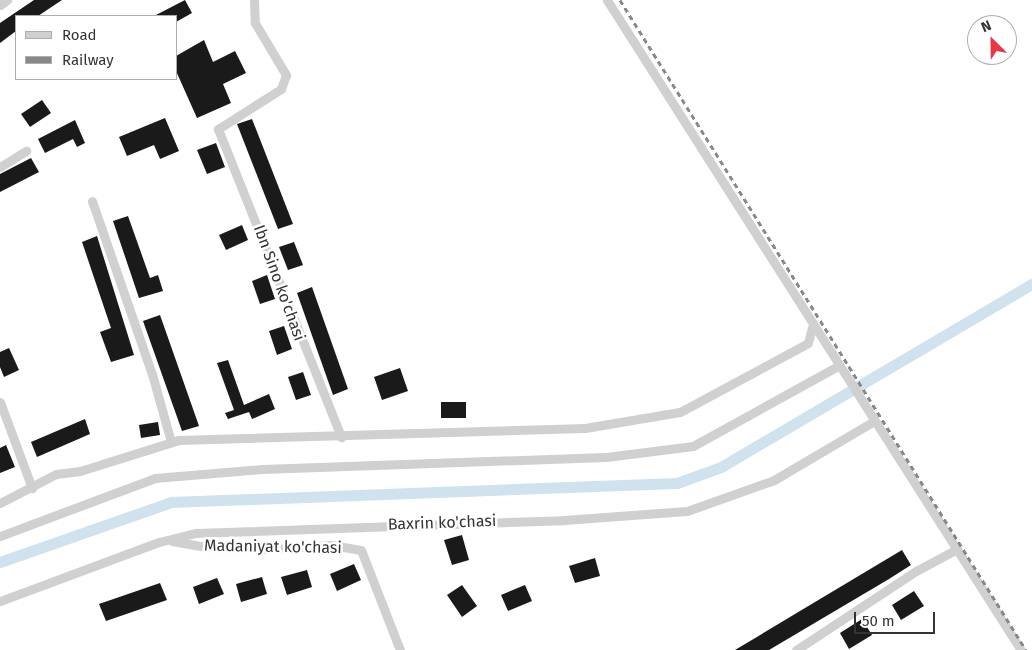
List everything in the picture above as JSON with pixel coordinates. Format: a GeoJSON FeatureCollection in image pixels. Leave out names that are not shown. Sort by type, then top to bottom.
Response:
{"type":"FeatureCollection","features":[{"type":"Feature","properties":{"kind":"street"},"geometry":{"type":"LineString","coordinates":[[0,5],[8,0]]}},
{"type":"Feature","properties":{"kind":"street","name":"Ibn Sino ko'chasi"},"geometry":{"type":"LineString","coordinates":[[254,0],[255,23],[286,75],[281,89],[218,129],[340,437]]}},
{"type":"Feature","properties":{"kind":"street"},"geometry":{"type":"LineString","coordinates":[[607,0],[812,327],[957,549],[1020,650]]}},
{"type":"Feature","properties":{"kind":"street"},"geometry":{"type":"LineString","coordinates":[[0,167],[26,151]]}},
{"type":"Feature","properties":{"kind":"street"},"geometry":{"type":"LineString","coordinates":[[92,201],[152,374],[171,442]]}},
{"type":"Feature","properties":{"kind":"street"},"geometry":{"type":"LineString","coordinates":[[0,504],[56,474],[80,470],[171,442],[272,437],[340,437],[585,428],[680,412],[808,342],[812,327]]}},
{"type":"Feature","properties":{"kind":"street"},"geometry":{"type":"LineString","coordinates":[[0,536],[155,478],[262,470],[606,457],[693,446],[838,366]]}},
{"type":"Feature","properties":{"kind":"street"},"geometry":{"type":"LineString","coordinates":[[0,402],[32,488]]}},
{"type":"Feature","properties":{"kind":"street","name":"Baxrin ko'chasi"},"geometry":{"type":"LineString","coordinates":[[0,601],[168,540],[196,533],[564,520],[687,511],[774,480],[874,421]]}},
{"type":"Feature","properties":{"kind":"street","name":"Madaniyat ko'chasi"},"geometry":{"type":"LineString","coordinates":[[168,540],[210,548],[271,549],[332,545],[361,550],[400,650]]}},
{"type":"Feature","properties":{"kind":"street"},"geometry":{"type":"LineString","coordinates":[[796,650],[916,571],[957,549]]}},
{"type":"Feature","properties":{"kind":"building"},"geometry":{"type":"Polygon","coordinates":[[[34,0],[62,0],[40,15],[15,15],[15,32],[0,43],[0,23],[34,0]]]}},
{"type":"Feature","properties":{"kind":"building"},"geometry":{"type":"Polygon","coordinates":[[[185,0],[192,13],[178,21],[178,15],[156,15],[185,0]]]}},
{"type":"Feature","properties":{"kind":"building"},"geometry":{"type":"Polygon","coordinates":[[[204,40],[213,62],[235,51],[246,73],[223,84],[231,103],[197,118],[178,75],[178,55],[204,40]]]}},
{"type":"Feature","properties":{"kind":"building"},"geometry":{"type":"Polygon","coordinates":[[[42,100],[51,113],[30,127],[21,114],[42,100]]]}},
{"type":"Feature","properties":{"kind":"building"},"geometry":{"type":"Polygon","coordinates":[[[165,118],[179,151],[160,159],[154,145],[127,156],[119,137],[165,118]]]}},
{"type":"Feature","properties":{"kind":"building"},"geometry":{"type":"Polygon","coordinates":[[[252,119],[293,224],[278,229],[237,124],[252,119]]]}},
{"type":"Feature","properties":{"kind":"building"},"geometry":{"type":"Polygon","coordinates":[[[75,120],[85,143],[77,147],[73,139],[45,153],[38,139],[75,120]]]}},
{"type":"Feature","properties":{"kind":"building"},"geometry":{"type":"Polygon","coordinates":[[[216,143],[225,167],[207,174],[197,150],[216,143]]]}},
{"type":"Feature","properties":{"kind":"building"},"geometry":{"type":"Polygon","coordinates":[[[31,158],[39,172],[0,192],[0,174],[31,158]]]}},
{"type":"Feature","properties":{"kind":"building"},"geometry":{"type":"Polygon","coordinates":[[[128,216],[150,278],[158,275],[163,291],[139,298],[113,221],[128,216]]]}},
{"type":"Feature","properties":{"kind":"building"},"geometry":{"type":"Polygon","coordinates":[[[242,225],[248,240],[226,250],[219,235],[242,225]]]}},
{"type":"Feature","properties":{"kind":"building"},"geometry":{"type":"Polygon","coordinates":[[[97,236],[134,355],[111,362],[100,332],[111,328],[82,242],[97,236]]]}},
{"type":"Feature","properties":{"kind":"building"},"geometry":{"type":"Polygon","coordinates":[[[294,242],[303,265],[288,270],[279,247],[294,242]]]}},
{"type":"Feature","properties":{"kind":"building"},"geometry":{"type":"Polygon","coordinates":[[[267,275],[275,299],[260,304],[252,281],[267,275]]]}},
{"type":"Feature","properties":{"kind":"building"},"geometry":{"type":"Polygon","coordinates":[[[312,287],[348,389],[333,395],[297,293],[312,287]]]}},
{"type":"Feature","properties":{"kind":"building"},"geometry":{"type":"Polygon","coordinates":[[[160,315],[199,426],[182,431],[143,321],[160,315]]]}},
{"type":"Feature","properties":{"kind":"building"},"geometry":{"type":"Polygon","coordinates":[[[284,326],[292,349],[277,355],[269,331],[284,326]]]}},
{"type":"Feature","properties":{"kind":"building"},"geometry":{"type":"Polygon","coordinates":[[[9,348],[19,370],[4,377],[0,367],[0,352],[9,348]]]}},
{"type":"Feature","properties":{"kind":"building"},"geometry":{"type":"Polygon","coordinates":[[[228,360],[244,405],[269,394],[275,409],[252,419],[249,412],[228,419],[225,413],[234,410],[217,363],[228,360]]]}},
{"type":"Feature","properties":{"kind":"building"},"geometry":{"type":"Polygon","coordinates":[[[400,368],[408,391],[382,400],[374,377],[400,368]]]}},
{"type":"Feature","properties":{"kind":"building"},"geometry":{"type":"Polygon","coordinates":[[[303,372],[311,395],[296,400],[288,377],[303,372]]]}},
{"type":"Feature","properties":{"kind":"building"},"geometry":{"type":"Polygon","coordinates":[[[441,402],[466,402],[466,418],[441,418],[441,402]]]}},
{"type":"Feature","properties":{"kind":"building"},"geometry":{"type":"Polygon","coordinates":[[[85,419],[90,434],[37,457],[31,442],[85,419]]]}},
{"type":"Feature","properties":{"kind":"building"},"geometry":{"type":"Polygon","coordinates":[[[158,422],[160,435],[141,438],[139,425],[158,422]]]}},
{"type":"Feature","properties":{"kind":"building"},"geometry":{"type":"Polygon","coordinates":[[[6,445],[15,467],[0,473],[0,448],[6,445]]]}},
{"type":"Feature","properties":{"kind":"building"},"geometry":{"type":"Polygon","coordinates":[[[462,535],[469,560],[452,565],[444,540],[462,535]]]}},
{"type":"Feature","properties":{"kind":"building"},"geometry":{"type":"Polygon","coordinates":[[[902,550],[911,565],[889,579],[769,650],[735,650],[902,550]]]}},
{"type":"Feature","properties":{"kind":"building"},"geometry":{"type":"Polygon","coordinates":[[[595,558],[600,576],[575,583],[569,566],[595,558]]]}},
{"type":"Feature","properties":{"kind":"building"},"geometry":{"type":"Polygon","coordinates":[[[354,564],[361,580],[337,591],[330,574],[354,564]]]}},
{"type":"Feature","properties":{"kind":"building"},"geometry":{"type":"Polygon","coordinates":[[[307,570],[312,587],[287,595],[281,577],[307,570]]]}},
{"type":"Feature","properties":{"kind":"building"},"geometry":{"type":"Polygon","coordinates":[[[262,577],[267,594],[241,602],[236,584],[262,577]]]}},
{"type":"Feature","properties":{"kind":"building"},"geometry":{"type":"Polygon","coordinates":[[[217,578],[224,594],[199,604],[193,587],[217,578]]]}},
{"type":"Feature","properties":{"kind":"building"},"geometry":{"type":"Polygon","coordinates":[[[160,583],[167,600],[106,621],[99,604],[160,583]]]}},
{"type":"Feature","properties":{"kind":"building"},"geometry":{"type":"Polygon","coordinates":[[[462,585],[477,606],[462,617],[447,595],[462,585]]]}},
{"type":"Feature","properties":{"kind":"building"},"geometry":{"type":"Polygon","coordinates":[[[525,585],[532,601],[508,611],[501,595],[525,585]]]}},
{"type":"Feature","properties":{"kind":"building"},"geometry":{"type":"Polygon","coordinates":[[[914,591],[924,606],[901,620],[892,605],[914,591]]]}},
{"type":"Feature","properties":{"kind":"building"},"geometry":{"type":"Polygon","coordinates":[[[862,619],[872,635],[849,649],[840,633],[862,619]]]}},
{"type":"Feature","properties":{"kind":"waterway"},"geometry":{"type":"LineString","coordinates":[[0,562],[171,502],[677,483],[721,467],[1032,284]]}},
{"type":"Feature","properties":{"kind":"railway"},"geometry":{"type":"LineString","coordinates":[[620,0],[1026,650]]}}]}
